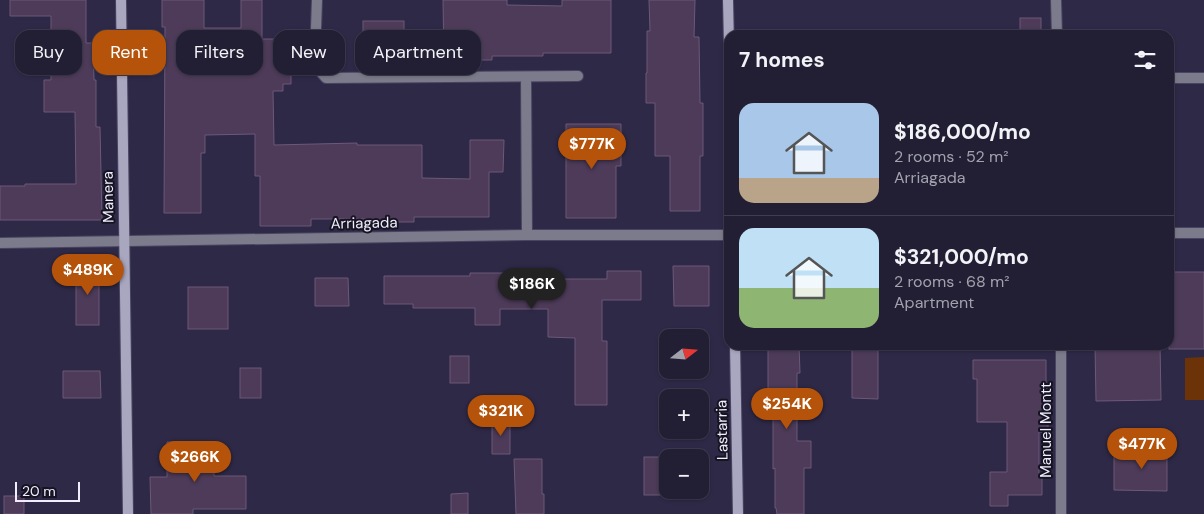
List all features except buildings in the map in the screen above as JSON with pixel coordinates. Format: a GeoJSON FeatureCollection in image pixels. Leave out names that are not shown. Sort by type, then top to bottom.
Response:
{"type":"FeatureCollection","features":[{"type":"Feature","properties":{"kind":"main road","name":"Manera"},"geometry":{"type":"LineString","coordinates":[[121,0],[128,514]]}},
{"type":"Feature","properties":{"kind":"main road"},"geometry":{"type":"LineString","coordinates":[[728,0],[729,30]]}},
{"type":"Feature","properties":{"kind":"main road","name":"Lastarria"},"geometry":{"type":"LineString","coordinates":[[735,350],[738,514]]}},
{"type":"Feature","properties":{"kind":"street"},"geometry":{"type":"LineString","coordinates":[[317,0],[315,57],[319,70],[326,78],[578,76]]}},
{"type":"Feature","properties":{"kind":"street"},"geometry":{"type":"LineString","coordinates":[[1056,0],[1057,30]]}},
{"type":"Feature","properties":{"kind":"street"},"geometry":{"type":"LineString","coordinates":[[526,77],[527,235]]}},
{"type":"Feature","properties":{"kind":"street"},"geometry":{"type":"LineString","coordinates":[[1174,78],[1204,78]]}},
{"type":"Feature","properties":{"kind":"street"},"geometry":{"type":"LineString","coordinates":[[1174,233],[1204,232]]}},
{"type":"Feature","properties":{"kind":"street","name":"Arriagada"},"geometry":{"type":"LineString","coordinates":[[0,243],[527,235],[724,235]]}},
{"type":"Feature","properties":{"kind":"street","name":"Manuel Montt"},"geometry":{"type":"LineString","coordinates":[[1061,350],[1061,514]]}},
{"type":"Feature","properties":{"kind":"shaded area"},"geometry":{"type":"Polygon","coordinates":[[[1204,357],[1204,400],[1185,400],[1185,358],[1204,357]]]}}]}
